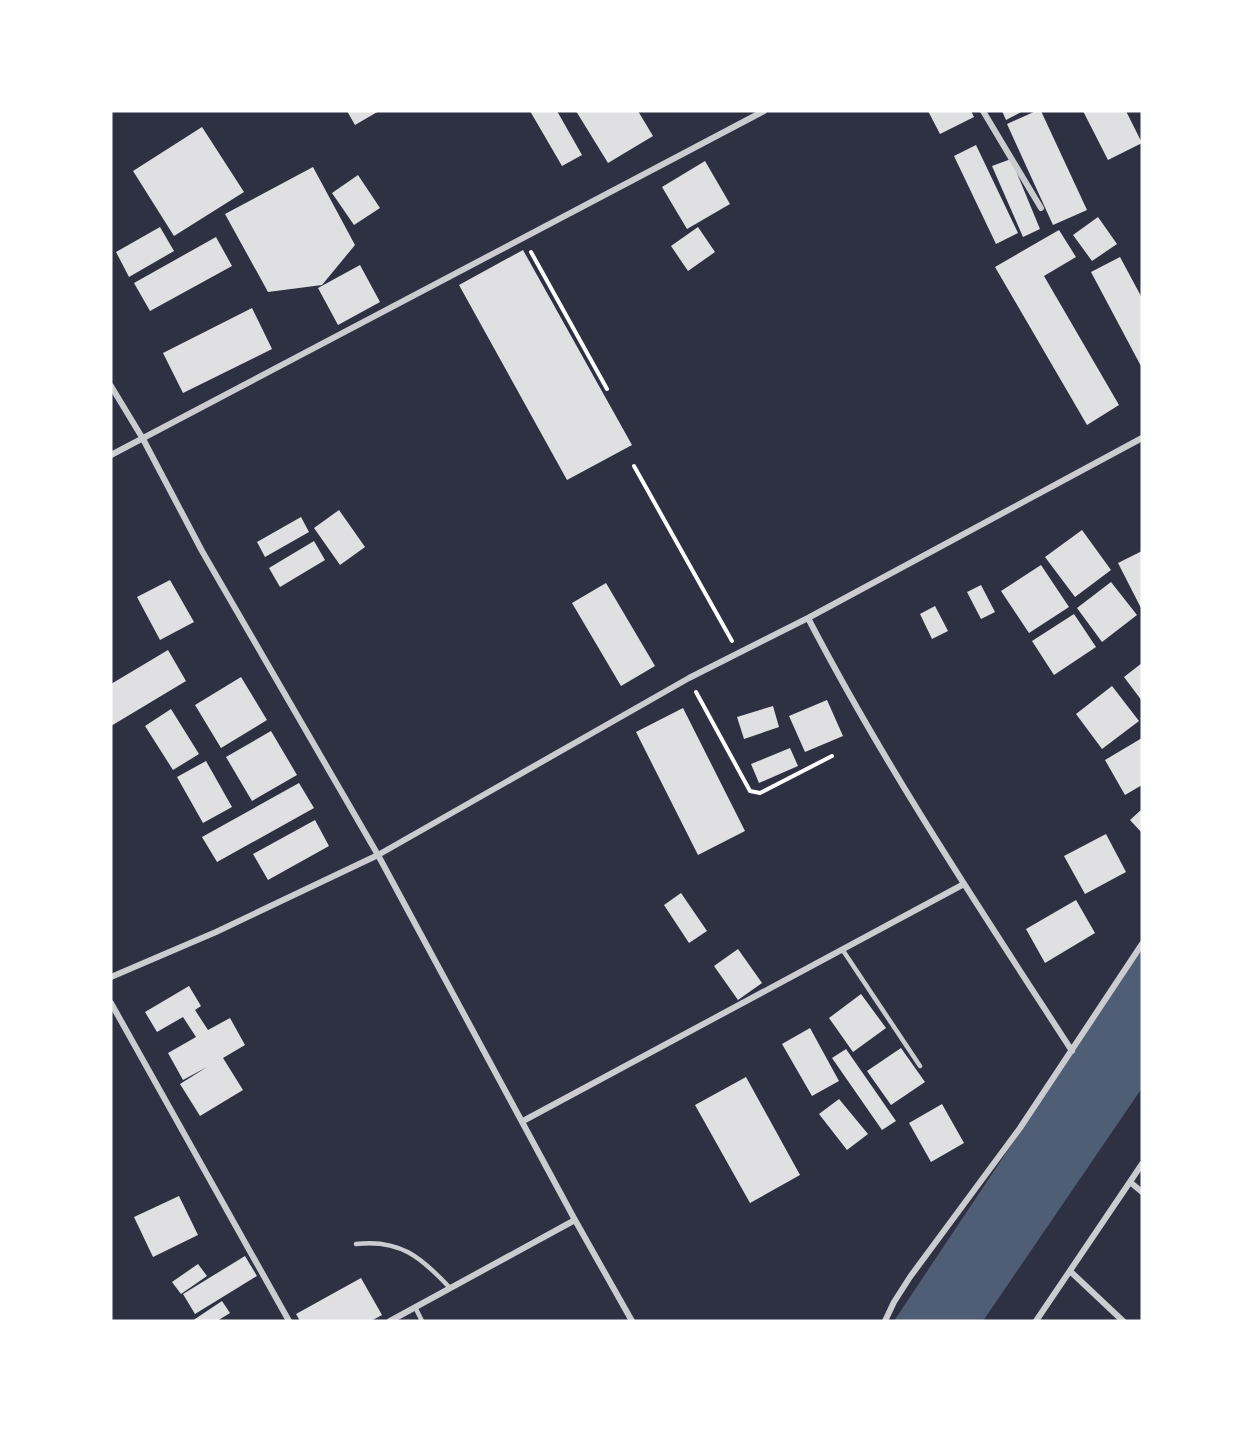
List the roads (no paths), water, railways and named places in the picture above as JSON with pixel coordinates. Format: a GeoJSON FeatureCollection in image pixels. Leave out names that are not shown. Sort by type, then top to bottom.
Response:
{"type":"FeatureCollection","features":[{"type":"Feature","properties":{"kind":"street"},"geometry":{"type":"LineString","coordinates":[[111,455],[764,111]]}},
{"type":"Feature","properties":{"kind":"street"},"geometry":{"type":"LineString","coordinates":[[983,111],[1041,208]]}},
{"type":"Feature","properties":{"kind":"street"},"geometry":{"type":"LineString","coordinates":[[111,386],[143,439],[202,551],[378,855],[632,1321]]}},
{"type":"Feature","properties":{"kind":"street"},"geometry":{"type":"LineString","coordinates":[[111,977],[216,932],[378,855],[689,678],[808,618],[1142,438]]}},
{"type":"Feature","properties":{"kind":"street"},"geometry":{"type":"LineString","coordinates":[[808,618],[846,691],[964,884],[1072,1051]]}},
{"type":"Feature","properties":{"kind":"street"},"geometry":{"type":"LineString","coordinates":[[523,1121],[964,884]]}},
{"type":"Feature","properties":{"kind":"street"},"geometry":{"type":"LineString","coordinates":[[885,1321],[910,1277],[1020,1128],[1142,944]]}},
{"type":"Feature","properties":{"kind":"street"},"geometry":{"type":"LineString","coordinates":[[111,1003],[289,1321]]}},
{"type":"Feature","properties":{"kind":"street"},"geometry":{"type":"LineString","coordinates":[[1036,1321],[1142,1164]]}},
{"type":"Feature","properties":{"kind":"street"},"geometry":{"type":"LineString","coordinates":[[1130,1182],[1142,1192]]}},
{"type":"Feature","properties":{"kind":"street"},"geometry":{"type":"LineString","coordinates":[[390,1321],[575,1220]]}},
{"type":"Feature","properties":{"kind":"street"},"geometry":{"type":"LineString","coordinates":[[1070,1271],[1123,1321]]}},
{"type":"Feature","properties":{"kind":"lane"},"geometry":{"type":"LineString","coordinates":[[842,949],[920,1066]]}},
{"type":"Feature","properties":{"kind":"lane"},"geometry":{"type":"LineString","coordinates":[[356,1244],[372,1242],[401,1248],[427,1263],[450,1288]]}},
{"type":"Feature","properties":{"kind":"lane"},"geometry":{"type":"LineString","coordinates":[[415,1307],[422,1321]]}},
{"type":"Feature","properties":{"kind":"water"},"geometry":{"type":"Polygon","coordinates":[[[1142,949],[1142,1088],[983,1321],[894,1321],[1142,949]]]}}]}
